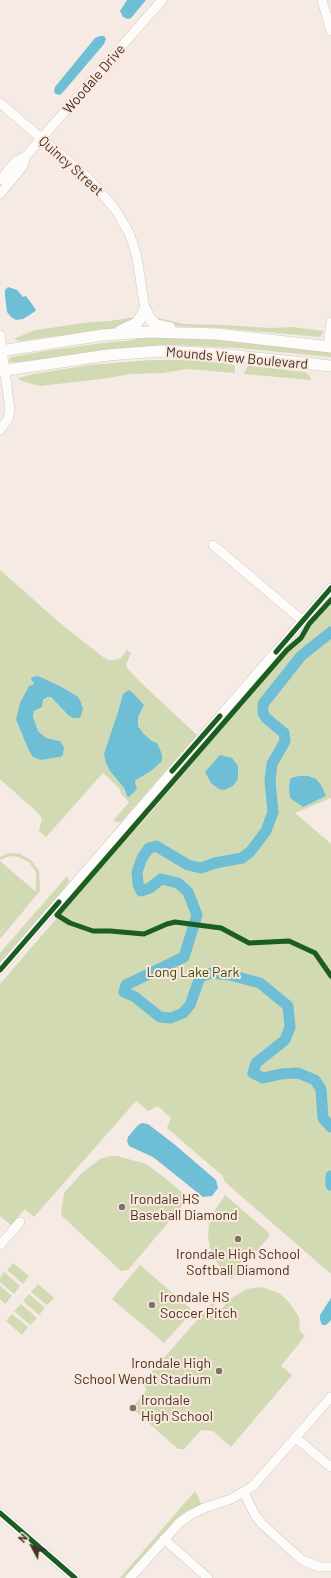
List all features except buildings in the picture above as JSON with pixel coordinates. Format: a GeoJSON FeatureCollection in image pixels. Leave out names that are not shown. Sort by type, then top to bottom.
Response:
{"type":"FeatureCollection","features":[{"type":"Feature","properties":{"kind":"main road"},"geometry":{"type":"LineString","coordinates":[[145,309],[150,319],[161,327],[217,334]]}},
{"type":"Feature","properties":{"kind":"main road"},"geometry":{"type":"LineString","coordinates":[[103,336],[133,326],[140,320],[145,309]]}},
{"type":"Feature","properties":{"kind":"main road","name":"Mounds View Boulevard"},"geometry":{"type":"LineString","coordinates":[[1,351],[103,336],[149,332],[217,334],[330,346]]}},
{"type":"Feature","properties":{"kind":"main road","name":"Mounds View Boulevard"},"geometry":{"type":"LineString","coordinates":[[2,371],[108,355],[160,351],[213,353],[331,366]]}},
{"type":"Feature","properties":{"kind":"street","name":"Woodale Drive"},"geometry":{"type":"LineString","coordinates":[[0,194],[23,166],[26,157],[162,0]]}},
{"type":"Feature","properties":{"kind":"street"},"geometry":{"type":"LineString","coordinates":[[322,0],[331,31]]}},
{"type":"Feature","properties":{"kind":"street","name":"Quincy Street"},"geometry":{"type":"LineString","coordinates":[[0,103],[89,179],[106,196],[129,233],[137,258],[145,309]]}},
{"type":"Feature","properties":{"kind":"street","name":"Woodale Drive"},"geometry":{"type":"LineString","coordinates":[[0,180],[16,161],[26,157]]}},
{"type":"Feature","properties":{"kind":"street"},"geometry":{"type":"LineString","coordinates":[[330,346],[331,322]]}},
{"type":"Feature","properties":{"kind":"street"},"geometry":{"type":"LineString","coordinates":[[0,335],[2,371],[10,410],[8,419],[0,430]]}},
{"type":"Feature","properties":{"kind":"street"},"geometry":{"type":"LineString","coordinates":[[214,545],[303,622]]}},
{"type":"Feature","properties":{"kind":"street"},"geometry":{"type":"LineString","coordinates":[[0,970],[331,588]]}},
{"type":"Feature","properties":{"kind":"street"},"geometry":{"type":"LineString","coordinates":[[0,1245],[20,1222]]}},
{"type":"Feature","properties":{"kind":"street"},"geometry":{"type":"LineString","coordinates":[[130,1578],[180,1522],[204,1508],[244,1493],[260,1480],[331,1397]]}},
{"type":"Feature","properties":{"kind":"street"},"geometry":{"type":"LineString","coordinates":[[296,1438],[331,1467]]}},
{"type":"Feature","properties":{"kind":"street"},"geometry":{"type":"LineString","coordinates":[[244,1493],[255,1515],[262,1524],[302,1560],[319,1568],[331,1567]]}},
{"type":"Feature","properties":{"kind":"street"},"geometry":{"type":"LineString","coordinates":[[0,1513],[75,1578]]}},
{"type":"Feature","properties":{"kind":"street"},"geometry":{"type":"LineString","coordinates":[[164,1539],[208,1578]]}},
{"type":"Feature","properties":{"kind":"green space"},"geometry":{"type":"Polygon","coordinates":[[[136,317],[122,327],[19,341],[14,339],[35,330],[136,317]]]}},
{"type":"Feature","properties":{"kind":"green space"},"geometry":{"type":"Polygon","coordinates":[[[154,317],[183,324],[271,328],[292,327],[324,331],[320,337],[220,328],[172,326],[164,325],[154,317]]]}},
{"type":"Feature","properties":{"kind":"green space"},"geometry":{"type":"Polygon","coordinates":[[[135,337],[174,337],[249,342],[331,351],[331,357],[239,348],[173,345],[19,362],[10,362],[9,359],[11,357],[52,350],[135,340],[135,337]]]}},
{"type":"Feature","properties":{"kind":"green space"},"geometry":{"type":"Polygon","coordinates":[[[151,360],[194,360],[230,364],[235,366],[235,373],[188,369],[163,373],[131,374],[40,386],[19,380],[19,378],[34,374],[90,365],[151,360]]]}},
{"type":"Feature","properties":{"kind":"green space"},"geometry":{"type":"Polygon","coordinates":[[[249,366],[305,372],[310,376],[311,380],[244,374],[249,366]]]}},
{"type":"Feature","properties":{"kind":"green space"},"geometry":{"type":"Polygon","coordinates":[[[0,570],[61,624],[103,657],[109,660],[115,660],[121,658],[127,650],[131,653],[126,664],[128,669],[197,735],[122,821],[119,822],[113,821],[129,802],[122,795],[119,788],[103,773],[46,837],[39,831],[42,819],[38,813],[0,779],[0,570]],[[49,681],[35,682],[16,721],[29,751],[33,757],[41,760],[60,757],[63,755],[64,747],[60,741],[46,738],[38,731],[33,717],[34,711],[38,709],[47,697],[51,697],[69,716],[77,696],[49,681]],[[133,693],[123,694],[118,712],[110,771],[124,788],[125,793],[129,797],[137,789],[135,782],[136,780],[151,771],[162,754],[157,743],[152,741],[144,734],[138,726],[135,696],[133,693]]]}},
{"type":"Feature","properties":{"kind":"green space","name":"Long Lake Park"},"geometry":{"type":"Polygon","coordinates":[[[331,604],[331,798],[295,813],[331,844],[331,1274],[225,1182],[223,1176],[167,1128],[171,1118],[158,1106],[148,1111],[136,1101],[34,1217],[25,1209],[11,1225],[0,1216],[0,984],[119,846],[147,817],[284,654],[300,642],[309,628],[331,604]]]}},
{"type":"Feature","properties":{"kind":"green space"},"geometry":{"type":"Polygon","coordinates":[[[9,853],[20,854],[31,860],[39,871],[40,891],[0,939],[0,933],[5,927],[0,932],[0,861],[35,891],[36,890],[36,872],[29,862],[19,857],[9,856],[0,860],[0,857],[9,853]]]}},
{"type":"Feature","properties":{"kind":"green space"},"geometry":{"type":"Polygon","coordinates":[[[67,876],[69,881],[67,886],[0,963],[0,953],[67,876]]]}},
{"type":"Feature","properties":{"kind":"green space","name":"Irondale HS Baseball Diamond"},"geometry":{"type":"Polygon","coordinates":[[[109,1156],[117,1156],[146,1164],[189,1198],[128,1270],[121,1271],[61,1215],[64,1193],[82,1173],[100,1159],[109,1156]]]}},
{"type":"Feature","properties":{"kind":"green space","name":"Irondale High School Softball Diamond"},"geometry":{"type":"Polygon","coordinates":[[[225,1195],[268,1232],[269,1237],[232,1279],[224,1272],[215,1260],[208,1237],[209,1225],[213,1213],[225,1195]]]}},
{"type":"Feature","properties":{"kind":"green space"},"geometry":{"type":"Polygon","coordinates":[[[13,1263],[29,1276],[23,1284],[7,1270],[13,1263]]]}},
{"type":"Feature","properties":{"kind":"green space","name":"Irondale HS Soccer Pitch"},"geometry":{"type":"Polygon","coordinates":[[[140,1265],[193,1311],[164,1343],[112,1299],[140,1265]]]}},
{"type":"Feature","properties":{"kind":"green space"},"geometry":{"type":"Polygon","coordinates":[[[4,1272],[20,1286],[14,1294],[0,1282],[0,1278],[4,1272]]]}},
{"type":"Feature","properties":{"kind":"green space"},"geometry":{"type":"Polygon","coordinates":[[[38,1284],[54,1298],[47,1305],[31,1292],[38,1284]]]}},
{"type":"Feature","properties":{"kind":"green space"},"geometry":{"type":"Polygon","coordinates":[[[0,1286],[12,1296],[5,1304],[0,1299],[0,1286]]]}},
{"type":"Feature","properties":{"kind":"green space","name":"Irondale High School Wendt Stadium"},"geometry":{"type":"Polygon","coordinates":[[[262,1287],[279,1293],[289,1302],[299,1317],[300,1331],[305,1336],[281,1366],[292,1375],[231,1447],[213,1431],[201,1430],[184,1449],[178,1449],[132,1408],[146,1391],[146,1388],[141,1384],[212,1303],[220,1310],[233,1297],[247,1289],[262,1287]]]}},
{"type":"Feature","properties":{"kind":"green space"},"geometry":{"type":"Polygon","coordinates":[[[29,1294],[45,1308],[39,1315],[23,1301],[29,1294]]]}},
{"type":"Feature","properties":{"kind":"green space"},"geometry":{"type":"Polygon","coordinates":[[[21,1304],[37,1318],[30,1325],[14,1311],[21,1304]]]}},
{"type":"Feature","properties":{"kind":"green space"},"geometry":{"type":"Polygon","coordinates":[[[12,1314],[28,1327],[22,1335],[6,1321],[12,1314]]]}},
{"type":"Feature","properties":{"kind":"green space"},"geometry":{"type":"Polygon","coordinates":[[[195,1491],[202,1505],[187,1511],[177,1519],[124,1578],[120,1578],[195,1491]]]}},
{"type":"Feature","properties":{"kind":"water"},"geometry":{"type":"Polygon","coordinates":[[[127,0],[146,0],[131,18],[128,19],[123,17],[120,11],[127,0]]]}},
{"type":"Feature","properties":{"kind":"water"},"geometry":{"type":"Polygon","coordinates":[[[104,36],[106,39],[104,44],[64,91],[60,95],[56,94],[54,92],[55,87],[95,38],[104,36]]]}},
{"type":"Feature","properties":{"kind":"water"},"geometry":{"type":"Polygon","coordinates":[[[8,287],[17,290],[23,297],[26,296],[36,310],[23,319],[16,320],[11,317],[7,312],[5,296],[5,290],[8,287]]]}},
{"type":"Feature","properties":{"kind":"water"},"geometry":{"type":"Polygon","coordinates":[[[38,676],[77,696],[83,709],[80,718],[74,718],[69,716],[51,697],[47,697],[43,700],[42,707],[34,711],[33,717],[38,731],[46,738],[60,741],[64,747],[63,755],[60,757],[41,760],[33,757],[29,751],[16,720],[20,703],[29,686],[33,685],[34,682],[31,680],[32,677],[38,676]]]}},
{"type":"Feature","properties":{"kind":"water"},"geometry":{"type":"Polygon","coordinates":[[[129,690],[144,705],[138,717],[138,726],[144,734],[152,741],[157,743],[162,754],[162,761],[151,771],[136,780],[135,782],[137,789],[129,797],[127,796],[124,788],[110,771],[104,754],[123,694],[129,690]]]}},
{"type":"Feature","properties":{"kind":"water"},"geometry":{"type":"Polygon","coordinates":[[[220,755],[232,758],[238,766],[238,779],[233,786],[224,790],[219,789],[211,783],[205,772],[220,755]]]}},
{"type":"Feature","properties":{"kind":"water"},"geometry":{"type":"Polygon","coordinates":[[[308,776],[316,779],[321,785],[326,796],[303,807],[290,798],[290,780],[291,778],[308,776]]]}},
{"type":"Feature","properties":{"kind":"water"},"geometry":{"type":"Polygon","coordinates":[[[142,1123],[148,1124],[174,1144],[216,1180],[218,1188],[212,1196],[203,1197],[153,1157],[129,1146],[127,1141],[128,1137],[138,1125],[142,1123]]]}},
{"type":"Feature","properties":{"kind":"water"},"geometry":{"type":"Polygon","coordinates":[[[331,1298],[331,1320],[326,1325],[322,1325],[320,1315],[331,1298]]]}},
{"type":"Feature","properties":{"kind":"waterway"},"geometry":{"type":"LineString","coordinates":[[331,632],[301,656],[263,704],[263,713],[266,718],[284,733],[285,741],[272,764],[270,781],[273,812],[266,831],[250,852],[242,858],[215,863],[201,868],[188,865],[156,846],[149,848],[142,858],[137,872],[138,884],[141,891],[150,888],[161,879],[178,883],[188,892],[197,915],[184,957],[126,985],[124,992],[135,997],[160,1017],[171,1018],[183,1013],[190,1005],[200,977],[211,973],[230,975],[260,983],[288,1006],[290,1027],[285,1040],[256,1063],[253,1073],[263,1078],[281,1074],[298,1073],[315,1080],[321,1089],[323,1118],[331,1127]]}},
{"type":"Feature","properties":{"kind":"waterway"},"geometry":{"type":"LineString","coordinates":[[331,1176],[331,1185]]}},
{"type":"Feature","properties":{"kind":"cycle path"},"geometry":{"type":"LineString","coordinates":[[276,652],[331,588]]}},
{"type":"Feature","properties":{"kind":"cycle path"},"geometry":{"type":"LineString","coordinates":[[331,600],[309,624],[301,638],[287,650],[57,915],[70,923],[93,931],[144,934],[175,922],[221,928],[249,943],[289,941],[315,953],[331,976]]}},
{"type":"Feature","properties":{"kind":"cycle path"},"geometry":{"type":"LineString","coordinates":[[172,771],[220,716]]}},
{"type":"Feature","properties":{"kind":"cycle path"},"geometry":{"type":"LineString","coordinates":[[0,970],[59,902]]}},
{"type":"Feature","properties":{"kind":"cycle path"},"geometry":{"type":"LineString","coordinates":[[0,1513],[75,1578]]}},
{"type":"Feature","properties":{"kind":"place","name":"Irondale HS Baseball Diamond"},"geometry":{"type":"Point","coordinates":[122,1207]}},
{"type":"Feature","properties":{"kind":"place","name":"Irondale High School Softball Diamond"},"geometry":{"type":"Point","coordinates":[238,1239]}},
{"type":"Feature","properties":{"kind":"place","name":"Irondale HS Soccer Pitch"},"geometry":{"type":"Point","coordinates":[152,1305]}},
{"type":"Feature","properties":{"kind":"place","name":"Irondale High School Wendt Stadium"},"geometry":{"type":"Point","coordinates":[219,1371]}},
{"type":"Feature","properties":{"kind":"place","name":"Irondale High School"},"geometry":{"type":"Point","coordinates":[133,1408]}}]}
